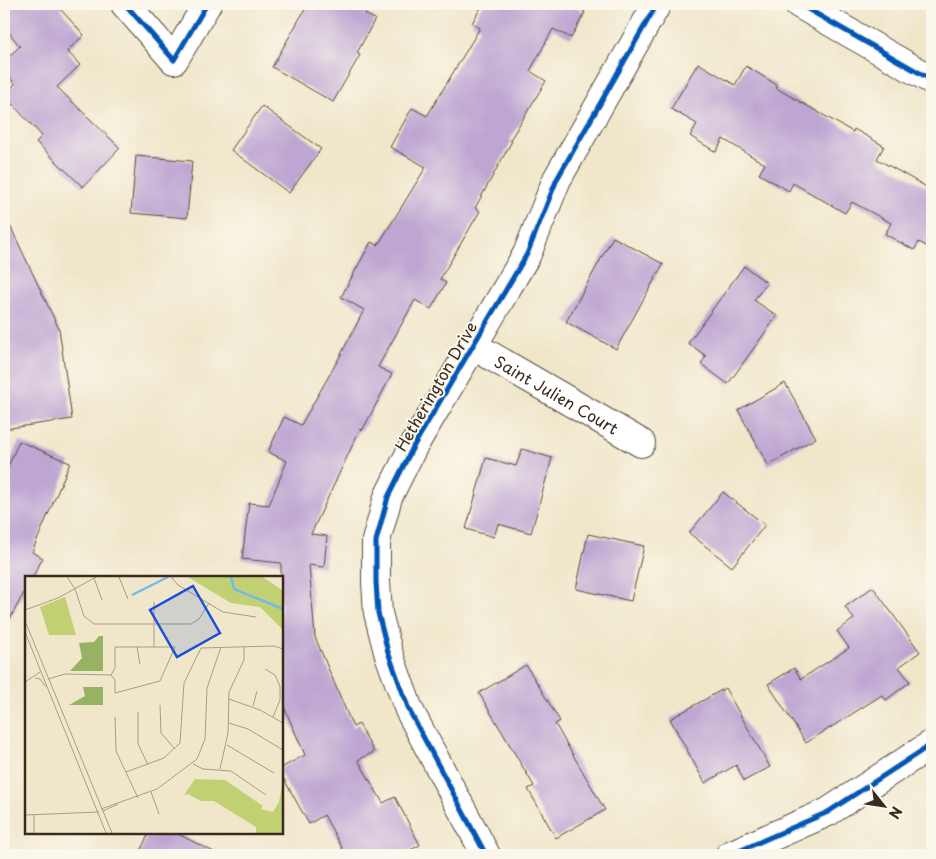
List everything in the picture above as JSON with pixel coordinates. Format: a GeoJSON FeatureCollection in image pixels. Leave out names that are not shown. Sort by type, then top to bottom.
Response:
{"type":"FeatureCollection","features":[{"type":"Feature","properties":{"kind":"street"},"geometry":{"type":"LineString","coordinates":[[126,4],[174,60],[207,4]]}},
{"type":"Feature","properties":{"kind":"street","name":"Hetherington Drive"},"geometry":{"type":"LineString","coordinates":[[486,855],[409,710],[388,652],[378,613],[376,541],[388,497],[413,447],[472,345],[528,254],[557,179],[657,4]]}},
{"type":"Feature","properties":{"kind":"street"},"geometry":{"type":"LineString","coordinates":[[799,4],[932,80]]}},
{"type":"Feature","properties":{"kind":"street","name":"Saint Julien Court"},"geometry":{"type":"LineString","coordinates":[[472,345],[641,443]]}},
{"type":"Feature","properties":{"kind":"street"},"geometry":{"type":"LineString","coordinates":[[730,855],[828,812],[932,744]]}},
{"type":"Feature","properties":{"kind":"building"},"geometry":{"type":"Polygon","coordinates":[[[4,4],[61,4],[61,10],[84,35],[67,51],[80,65],[57,87],[120,148],[83,187],[36,142],[42,136],[4,95],[15,84],[4,71],[4,61],[20,46],[4,27],[4,4]]]}},
{"type":"Feature","properties":{"kind":"building"},"geometry":{"type":"Polygon","coordinates":[[[308,4],[371,4],[365,14],[375,19],[357,53],[360,55],[333,102],[272,67],[308,4]]]}},
{"type":"Feature","properties":{"kind":"building"},"geometry":{"type":"Polygon","coordinates":[[[483,4],[570,4],[585,12],[571,38],[553,29],[530,71],[546,81],[510,140],[512,141],[475,208],[480,211],[440,279],[446,283],[431,309],[415,300],[378,367],[392,374],[362,431],[360,429],[311,534],[327,536],[324,567],[309,565],[315,637],[353,727],[359,724],[374,752],[358,760],[383,803],[395,797],[420,845],[401,855],[346,855],[324,815],[309,824],[282,776],[282,767],[305,755],[282,702],[281,563],[242,559],[249,503],[269,505],[287,461],[268,452],[284,417],[301,425],[364,310],[341,297],[371,242],[378,245],[426,167],[390,147],[412,108],[427,116],[480,28],[472,23],[483,4]]]}},
{"type":"Feature","properties":{"kind":"building"},"geometry":{"type":"Polygon","coordinates":[[[698,63],[735,85],[746,66],[777,85],[776,88],[853,132],[854,129],[884,146],[877,159],[932,190],[932,249],[919,242],[914,250],[885,234],[891,223],[852,202],[845,213],[793,183],[789,191],[759,174],[765,164],[723,139],[716,152],[690,136],[697,124],[671,109],[698,63]]]}},
{"type":"Feature","properties":{"kind":"building"},"geometry":{"type":"Polygon","coordinates":[[[262,106],[321,149],[289,193],[231,150],[262,106]]]}},
{"type":"Feature","properties":{"kind":"building"},"geometry":{"type":"Polygon","coordinates":[[[136,156],[192,161],[187,218],[131,213],[136,156]]]}},
{"type":"Feature","properties":{"kind":"building"},"geometry":{"type":"Polygon","coordinates":[[[4,213],[59,329],[72,419],[4,429],[4,213]]]}},
{"type":"Feature","properties":{"kind":"building"},"geometry":{"type":"Polygon","coordinates":[[[613,237],[663,264],[616,349],[566,322],[613,237]]]}},
{"type":"Feature","properties":{"kind":"building"},"geometry":{"type":"Polygon","coordinates":[[[744,266],[767,283],[754,300],[777,316],[728,384],[701,364],[706,356],[688,343],[744,266]]]}},
{"type":"Feature","properties":{"kind":"building"},"geometry":{"type":"Polygon","coordinates":[[[785,383],[816,438],[768,465],[738,410],[785,383]]]}},
{"type":"Feature","properties":{"kind":"building"},"geometry":{"type":"Polygon","coordinates":[[[19,441],[70,463],[32,552],[43,558],[33,576],[25,576],[25,591],[4,630],[4,476],[19,441]]]}},
{"type":"Feature","properties":{"kind":"building"},"geometry":{"type":"Polygon","coordinates":[[[522,449],[552,458],[531,533],[498,524],[494,537],[466,529],[486,458],[516,466],[522,449]]]}},
{"type":"Feature","properties":{"kind":"building"},"geometry":{"type":"Polygon","coordinates":[[[723,492],[765,525],[732,567],[689,533],[723,492]]]}},
{"type":"Feature","properties":{"kind":"building"},"geometry":{"type":"Polygon","coordinates":[[[588,534],[644,546],[631,601],[576,589],[588,534]]]}},
{"type":"Feature","properties":{"kind":"building"},"geometry":{"type":"Polygon","coordinates":[[[873,587],[920,652],[899,667],[910,682],[886,700],[882,695],[806,743],[768,684],[794,668],[801,679],[849,648],[837,631],[854,619],[845,607],[873,587]]]}},
{"type":"Feature","properties":{"kind":"building"},"geometry":{"type":"Polygon","coordinates":[[[526,665],[560,721],[555,724],[605,810],[556,838],[528,789],[534,786],[479,693],[526,665]]]}},
{"type":"Feature","properties":{"kind":"building"},"geometry":{"type":"Polygon","coordinates":[[[725,688],[770,767],[744,781],[736,765],[705,783],[670,719],[725,688]]]}},
{"type":"Feature","properties":{"kind":"building"},"geometry":{"type":"Polygon","coordinates":[[[148,834],[178,834],[220,855],[138,855],[148,834]]]}},
{"type":"Feature","properties":{"kind":"cycle path"},"geometry":{"type":"LineString","coordinates":[[125,4],[174,60],[207,4]]}},
{"type":"Feature","properties":{"kind":"cycle path"},"geometry":{"type":"LineString","coordinates":[[486,855],[409,710],[388,652],[378,613],[376,541],[388,497],[413,447],[527,254],[557,179],[657,4]]}},
{"type":"Feature","properties":{"kind":"cycle path"},"geometry":{"type":"LineString","coordinates":[[799,4],[932,80]]}},
{"type":"Feature","properties":{"kind":"cycle path"},"geometry":{"type":"LineString","coordinates":[[730,855],[828,812],[932,744]]}}]}
